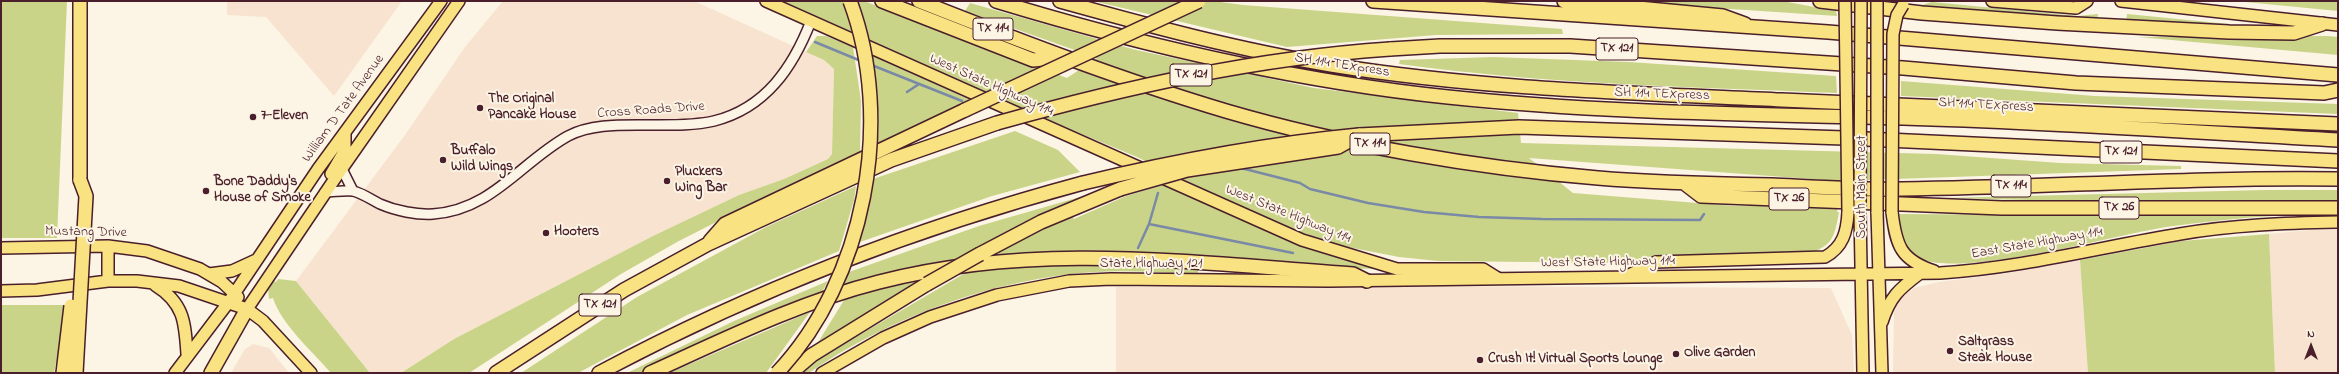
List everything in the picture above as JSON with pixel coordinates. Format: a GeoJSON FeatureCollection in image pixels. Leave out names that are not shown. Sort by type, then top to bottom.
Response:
{"type":"FeatureCollection","features":[{"type":"Feature","properties":{"kind":"highway"},"geometry":{"type":"LineString","coordinates":[[63,373],[70,321],[77,194],[80,180],[80,1]]}},
{"type":"Feature","properties":{"kind":"highway"},"geometry":{"type":"LineString","coordinates":[[777,373],[799,346],[832,290],[851,243],[865,193],[870,144],[870,95],[864,54],[850,1]]}},
{"type":"Feature","properties":{"kind":"highway"},"geometry":{"type":"LineString","coordinates":[[882,1],[1033,60],[1067,57]]}},
{"type":"Feature","properties":{"kind":"highway","name":"TX 114"},"geometry":{"type":"LineString","coordinates":[[919,1],[1067,57],[1230,112],[1294,128],[1404,151],[1583,176],[1684,183],[1900,189],[2190,181],[2338,179]]}},
{"type":"Feature","properties":{"kind":"highway","name":"SH 114 TEXpress"},"geometry":{"type":"LineString","coordinates":[[996,1],[1207,58],[1319,80],[1448,97],[1578,107],[1904,118],[2338,140]]}},
{"type":"Feature","properties":{"kind":"highway","name":"SH 114 TEXpress"},"geometry":{"type":"LineString","coordinates":[[1060,1],[1177,33],[1330,65],[1501,85],[1582,91],[2338,124]]}},
{"type":"Feature","properties":{"kind":"highway"},"geometry":{"type":"LineString","coordinates":[[708,244],[725,224],[1199,1]]}},
{"type":"Feature","properties":{"kind":"highway"},"geometry":{"type":"LineString","coordinates":[[1373,1],[2048,50],[2338,75]]}},
{"type":"Feature","properties":{"kind":"highway"},"geometry":{"type":"LineString","coordinates":[[1564,1],[1723,16],[1760,29]]}},
{"type":"Feature","properties":{"kind":"highway"},"geometry":{"type":"LineString","coordinates":[[1820,1],[1922,13],[2057,23],[2229,32],[2294,33],[2322,24]]}},
{"type":"Feature","properties":{"kind":"highway","name":"TX 121"},"geometry":{"type":"LineString","coordinates":[[496,373],[624,290],[708,244],[891,160],[997,123],[1084,99],[1183,77],[1261,63],[1345,52],[1390,49],[1469,46],[1570,46],[1903,68],[2076,83],[2324,93],[2338,90]]}},
{"type":"Feature","properties":{"kind":"highway","name":"TX 121"},"geometry":{"type":"LineString","coordinates":[[599,373],[673,334],[809,274],[954,221],[1083,183],[1188,158],[1237,150],[1359,135],[1520,128],[1844,138],[2338,161]]}},
{"type":"Feature","properties":{"kind":"highway"},"geometry":{"type":"LineString","coordinates":[[791,373],[812,355],[928,284],[980,254],[1041,222],[1120,189],[1187,170],[1338,147],[1359,135]]}},
{"type":"Feature","properties":{"kind":"highway"},"geometry":{"type":"LineString","coordinates":[[76,373],[86,196],[80,180]]}},
{"type":"Feature","properties":{"kind":"highway","name":"TX 26"},"geometry":{"type":"LineString","coordinates":[[1684,183],[1701,196],[1951,207],[2062,209],[2338,208]]}},
{"type":"Feature","properties":{"kind":"highway"},"geometry":{"type":"LineString","coordinates":[[650,373],[767,320],[848,291],[910,275],[1002,260],[1118,257],[1353,274],[1367,281]]}},
{"type":"Feature","properties":{"kind":"highway"},"geometry":{"type":"LineString","coordinates":[[211,373],[246,309]]}},
{"type":"Feature","properties":{"kind":"main road","name":"William D Tate Avenue"},"geometry":{"type":"LineString","coordinates":[[175,373],[187,354],[228,303],[345,132],[441,1]]}},
{"type":"Feature","properties":{"kind":"main road"},"geometry":{"type":"LineString","coordinates":[[425,50],[427,36],[451,1]]}},
{"type":"Feature","properties":{"kind":"main road"},"geometry":{"type":"LineString","coordinates":[[246,309],[325,192],[460,1]]}},
{"type":"Feature","properties":{"kind":"main road","name":"West State Highway 114"},"geometry":{"type":"LineString","coordinates":[[766,1],[971,94],[1302,240],[1397,269],[1483,269],[1500,279],[1860,275]]}},
{"type":"Feature","properties":{"kind":"main road"},"geometry":{"type":"LineString","coordinates":[[1623,278],[1656,262],[1824,257],[1836,249],[1843,238],[1847,226],[1848,212],[1845,1]]}},
{"type":"Feature","properties":{"kind":"main road","name":"South Main Street"},"geometry":{"type":"LineString","coordinates":[[1862,1],[1860,275],[1864,373]]}},
{"type":"Feature","properties":{"kind":"main road","name":"South Main Street"},"geometry":{"type":"LineString","coordinates":[[1877,1],[1878,275],[1882,373]]}},
{"type":"Feature","properties":{"kind":"main road"},"geometry":{"type":"LineString","coordinates":[[1992,1],[2076,8],[2087,1]]}},
{"type":"Feature","properties":{"kind":"main road"},"geometry":{"type":"LineString","coordinates":[[2122,1],[2338,25]]}},
{"type":"Feature","properties":{"kind":"main road"},"geometry":{"type":"LineString","coordinates":[[1905,3],[1897,14],[1893,34],[1892,212],[1897,241],[1905,256],[1919,266],[1940,273]]}},
{"type":"Feature","properties":{"kind":"main road"},"geometry":{"type":"LineString","coordinates":[[334,180],[331,172],[345,150],[345,132]]}},
{"type":"Feature","properties":{"kind":"main road","name":"East State Highway 114"},"geometry":{"type":"LineString","coordinates":[[1860,275],[1919,274],[1983,270],[2182,234],[2292,223],[2338,222]]}},
{"type":"Feature","properties":{"kind":"main road"},"geometry":{"type":"LineString","coordinates":[[108,246],[108,281]]}},
{"type":"Feature","properties":{"kind":"main road","name":"Mustang Drive"},"geometry":{"type":"LineString","coordinates":[[1,248],[108,246],[147,251],[172,258],[209,274],[222,282],[234,293],[246,309]]}},
{"type":"Feature","properties":{"kind":"main road"},"geometry":{"type":"LineString","coordinates":[[209,274],[232,271],[256,260]]}},
{"type":"Feature","properties":{"kind":"main road"},"geometry":{"type":"LineString","coordinates":[[1880,328],[1889,302],[1897,291],[1919,274]]}},
{"type":"Feature","properties":{"kind":"main road","name":"State Highway 121"},"geometry":{"type":"LineString","coordinates":[[822,373],[883,338],[930,316],[997,295],[1042,285],[1111,279],[1367,281],[1500,279]]}},
{"type":"Feature","properties":{"kind":"main road","name":"Mustang Drive"},"geometry":{"type":"LineString","coordinates":[[1,291],[37,290],[108,281],[137,281],[179,286],[246,309],[263,321],[311,373]]}},
{"type":"Feature","properties":{"kind":"main road"},"geometry":{"type":"LineString","coordinates":[[153,283],[168,293],[182,312],[187,354]]}},
{"type":"Feature","properties":{"kind":"main road"},"geometry":{"type":"LineString","coordinates":[[1863,358],[1871,373]]}},
{"type":"Feature","properties":{"kind":"street","name":"Cross Roads Drive"},"geometry":{"type":"LineString","coordinates":[[325,192],[353,192],[381,204],[402,210],[434,214],[449,211],[490,196],[504,186],[536,157],[574,134],[598,127],[616,125],[671,125],[714,121],[743,110],[774,86],[794,60],[811,21]]}},
{"type":"Feature","properties":{"kind":"street"},"geometry":{"type":"LineString","coordinates":[[342,169],[353,192]]}},
{"type":"Feature","properties":{"kind":"shaded area"},"geometry":{"type":"Polygon","coordinates":[[[227,1],[402,1],[334,96],[266,17],[227,15],[227,1]]]}},
{"type":"Feature","properties":{"kind":"shaded area"},"geometry":{"type":"Polygon","coordinates":[[[503,1],[694,1],[824,60],[834,69],[832,154],[828,159],[784,179],[739,195],[653,236],[454,339],[401,373],[370,373],[296,281],[405,135],[465,47],[503,1]]]}},
{"type":"Feature","properties":{"kind":"shaded area"},"geometry":{"type":"Polygon","coordinates":[[[2310,230],[2338,230],[2338,373],[2275,373],[2269,234],[2310,230]]]}},
{"type":"Feature","properties":{"kind":"shaded area"},"geometry":{"type":"Polygon","coordinates":[[[2080,260],[2088,373],[1893,373],[1894,312],[1900,299],[1914,288],[1939,282],[2002,274],[2080,260]]]}},
{"type":"Feature","properties":{"kind":"shaded area"},"geometry":{"type":"Polygon","coordinates":[[[1392,286],[1831,288],[1852,335],[1854,373],[1116,373],[1116,287],[1392,286]]]}},
{"type":"Feature","properties":{"kind":"shaded area"},"geometry":{"type":"Polygon","coordinates":[[[253,344],[269,348],[289,373],[231,373],[245,349],[253,344]]]}},
{"type":"Feature","properties":{"kind":"green space"},"geometry":{"type":"Polygon","coordinates":[[[1,1],[67,1],[57,238],[1,238],[1,1]]]}},
{"type":"Feature","properties":{"kind":"green space"},"geometry":{"type":"Polygon","coordinates":[[[778,1],[864,1],[1067,78],[1097,58],[965,11],[970,3],[1136,50],[1314,88],[1518,113],[1521,143],[1936,154],[2060,163],[2181,166],[2181,169],[1838,181],[1529,158],[1573,193],[1735,206],[1838,206],[1837,212],[1839,212],[1835,230],[1830,241],[1820,249],[1803,255],[1659,258],[1616,263],[1438,261],[1399,257],[1332,244],[1268,221],[1137,157],[964,85],[778,1]]]}},
{"type":"Feature","properties":{"kind":"green space"},"geometry":{"type":"Polygon","coordinates":[[[1093,1],[1213,1],[1243,5],[1562,29],[1563,34],[1436,35],[1287,47],[1093,1]]]}},
{"type":"Feature","properties":{"kind":"green space"},"geometry":{"type":"Polygon","coordinates":[[[1608,1],[1782,1],[1836,11],[1837,16],[1608,1]]]}},
{"type":"Feature","properties":{"kind":"green space"},"geometry":{"type":"Polygon","coordinates":[[[2235,1],[2338,1],[2338,11],[2235,1]]]}},
{"type":"Feature","properties":{"kind":"green space"},"geometry":{"type":"Polygon","coordinates":[[[1932,2],[2078,16],[2098,14],[2097,22],[1922,9],[1922,5],[1932,2]]]}},
{"type":"Feature","properties":{"kind":"green space"},"geometry":{"type":"Polygon","coordinates":[[[2127,14],[2229,24],[2229,27],[2126,25],[2127,14]]]}},
{"type":"Feature","properties":{"kind":"green space"},"geometry":{"type":"Polygon","coordinates":[[[817,36],[826,36],[853,47],[861,101],[860,153],[779,190],[677,242],[621,274],[469,373],[401,373],[454,339],[653,236],[739,195],[784,179],[828,159],[832,154],[834,69],[824,60],[806,52],[817,36]]]}},
{"type":"Feature","properties":{"kind":"green space"},"geometry":{"type":"Polygon","coordinates":[[[2138,37],[2338,37],[2338,55],[2138,37]]]}},
{"type":"Feature","properties":{"kind":"green space"},"geometry":{"type":"Polygon","coordinates":[[[872,55],[970,100],[877,144],[879,122],[872,55]]]}},
{"type":"Feature","properties":{"kind":"green space"},"geometry":{"type":"Polygon","coordinates":[[[1493,57],[1629,62],[1836,76],[1837,93],[1618,84],[1453,71],[1399,64],[1400,60],[1493,57]]]}},
{"type":"Feature","properties":{"kind":"green space"},"geometry":{"type":"Polygon","coordinates":[[[1901,81],[2095,96],[2338,104],[2338,114],[1901,96],[1901,81]]]}},
{"type":"Feature","properties":{"kind":"green space"},"geometry":{"type":"Polygon","coordinates":[[[1015,131],[1058,150],[1080,172],[992,196],[860,242],[873,179],[1015,131]]]}},
{"type":"Feature","properties":{"kind":"green space"},"geometry":{"type":"Polygon","coordinates":[[[1163,185],[1310,249],[1345,260],[1374,266],[1379,269],[1325,268],[1117,252],[998,255],[998,250],[1072,216],[1074,219],[1126,196],[1163,185]]]}},
{"type":"Feature","properties":{"kind":"green space"},"geometry":{"type":"Polygon","coordinates":[[[856,186],[854,200],[839,251],[687,315],[578,373],[521,373],[637,297],[766,227],[856,186]]]}},
{"type":"Feature","properties":{"kind":"green space"},"geometry":{"type":"Polygon","coordinates":[[[2265,190],[2338,190],[2338,201],[2283,200],[2115,202],[1944,198],[2265,190]]]}},
{"type":"Feature","properties":{"kind":"green space"},"geometry":{"type":"Polygon","coordinates":[[[1080,197],[1081,200],[1007,233],[955,261],[842,287],[849,272],[979,226],[1080,197]]]}},
{"type":"Feature","properties":{"kind":"green space"},"geometry":{"type":"Polygon","coordinates":[[[2274,213],[2274,216],[2220,220],[2166,227],[2037,254],[2000,260],[1965,263],[1937,263],[1911,254],[1902,238],[1899,214],[2158,216],[2274,213]]]}},
{"type":"Feature","properties":{"kind":"green space"},"geometry":{"type":"Polygon","coordinates":[[[2269,234],[2275,373],[2088,373],[2080,260],[2181,241],[2269,234]]]}},
{"type":"Feature","properties":{"kind":"green space"},"geometry":{"type":"Polygon","coordinates":[[[1094,263],[1198,269],[1198,274],[1108,271],[1058,276],[1020,282],[945,304],[909,318],[874,334],[840,353],[809,373],[802,373],[815,361],[972,269],[1094,263]]]}},
{"type":"Feature","properties":{"kind":"green space"},"geometry":{"type":"Polygon","coordinates":[[[930,276],[817,344],[846,297],[930,276]]]}},
{"type":"Feature","properties":{"kind":"green space"},"geometry":{"type":"Polygon","coordinates":[[[278,279],[296,281],[370,373],[331,373],[290,328],[277,308],[273,298],[269,299],[268,289],[272,280],[276,282],[278,279]]]}},
{"type":"Feature","properties":{"kind":"green space"},"geometry":{"type":"Polygon","coordinates":[[[828,281],[821,294],[640,373],[627,373],[734,321],[828,281]]]}},
{"type":"Feature","properties":{"kind":"green space"},"geometry":{"type":"Polygon","coordinates":[[[1,305],[64,305],[65,318],[54,373],[1,373],[1,305]]]}},
{"type":"Feature","properties":{"kind":"green space"},"geometry":{"type":"Polygon","coordinates":[[[810,312],[766,373],[669,373],[810,312]]]}},
{"type":"Feature","properties":{"kind":"waterway"},"geometry":{"type":"LineString","coordinates":[[815,42],[861,61]]}},
{"type":"Feature","properties":{"kind":"waterway"},"geometry":{"type":"LineString","coordinates":[[869,64],[962,101]]}},
{"type":"Feature","properties":{"kind":"waterway"},"geometry":{"type":"LineString","coordinates":[[907,92],[919,84]]}},
{"type":"Feature","properties":{"kind":"waterway"},"geometry":{"type":"LineString","coordinates":[[1241,168],[1300,183],[1310,189],[1368,203],[1424,212],[1479,217],[1542,219],[1700,220],[1704,214]]}},
{"type":"Feature","properties":{"kind":"waterway"},"geometry":{"type":"LineString","coordinates":[[1138,248],[1149,224],[1158,193]]}},
{"type":"Feature","properties":{"kind":"waterway"},"geometry":{"type":"LineString","coordinates":[[1149,224],[1293,253]]}},
{"type":"Feature","properties":{"kind":"place","name":"The Original Pancake House"},"geometry":{"type":"Point","coordinates":[480,108]}},
{"type":"Feature","properties":{"kind":"place","name":"7-Eleven"},"geometry":{"type":"Point","coordinates":[253,117]}},
{"type":"Feature","properties":{"kind":"place","name":"Buffalo Wild Wings"},"geometry":{"type":"Point","coordinates":[443,160]}},
{"type":"Feature","properties":{"kind":"place","name":"Pluckers Wing Bar"},"geometry":{"type":"Point","coordinates":[667,181]}},
{"type":"Feature","properties":{"kind":"place","name":"Bone Daddy's House of Smoke"},"geometry":{"type":"Point","coordinates":[206,191]}},
{"type":"Feature","properties":{"kind":"place","name":"Hooters"},"geometry":{"type":"Point","coordinates":[546,233]}},
{"type":"Feature","properties":{"kind":"place","name":"Saltgrass Steak House"},"geometry":{"type":"Point","coordinates":[1950,351]}},
{"type":"Feature","properties":{"kind":"place","name":"Olive Garden"},"geometry":{"type":"Point","coordinates":[1676,354]}},
{"type":"Feature","properties":{"kind":"place","name":"Crush It! Virtual Sports Lounge"},"geometry":{"type":"Point","coordinates":[1480,360]}}]}
